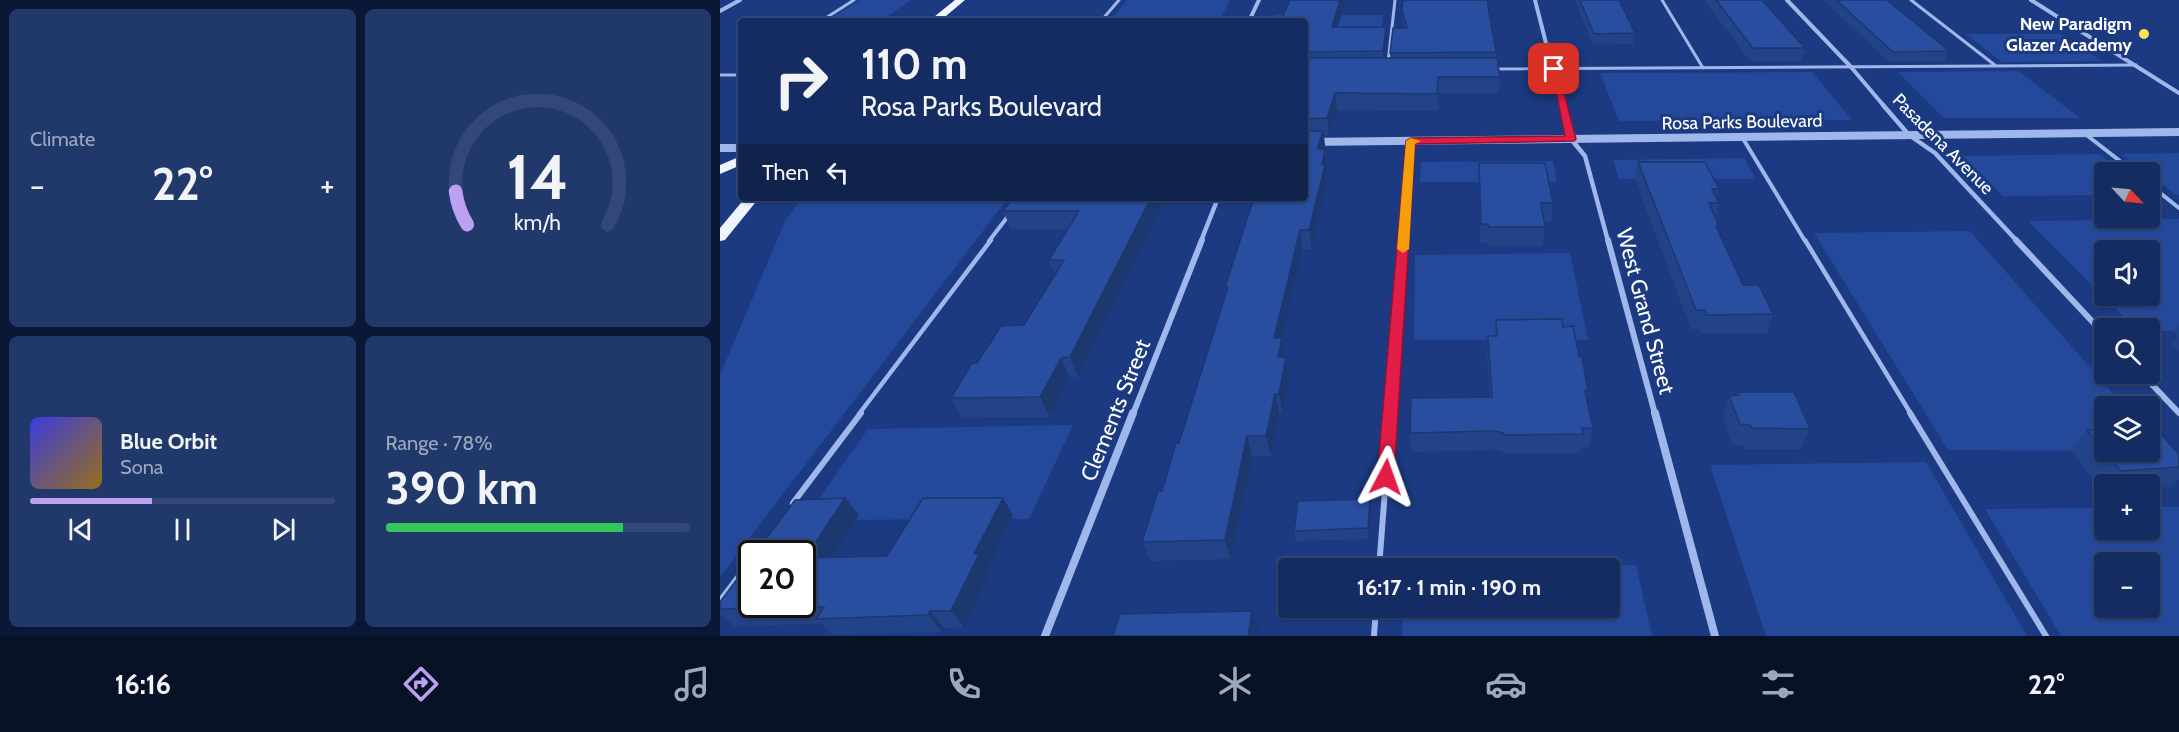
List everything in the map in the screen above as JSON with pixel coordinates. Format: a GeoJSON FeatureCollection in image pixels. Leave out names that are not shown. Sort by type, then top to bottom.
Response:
{"type":"FeatureCollection","features":[{"type":"Feature","properties":{"kind":"highway"},"geometry":{"type":"LineString","coordinates":[[938,18],[961,0]]}},
{"type":"Feature","properties":{"kind":"highway"},"geometry":{"type":"LineString","coordinates":[[720,170],[738,161]]}},
{"type":"Feature","properties":{"kind":"highway"},"geometry":{"type":"LineString","coordinates":[[720,237],[750,201]]}},
{"type":"Feature","properties":{"kind":"street"},"geometry":{"type":"LineString","coordinates":[[720,11],[740,0]]}},
{"type":"Feature","properties":{"kind":"street"},"geometry":{"type":"LineString","coordinates":[[1250,18],[1259,0]]}},
{"type":"Feature","properties":{"kind":"street","name":"West Grand Street"},"geometry":{"type":"LineString","coordinates":[[1535,0],[1571,139],[1585,156],[1715,636]]}},
{"type":"Feature","properties":{"kind":"street","name":"Pasadena Avenue"},"geometry":{"type":"LineString","coordinates":[[1787,0],[1851,67],[1909,135],[1935,153],[2094,323]]}},
{"type":"Feature","properties":{"kind":"street"},"geometry":{"type":"LineString","coordinates":[[2031,0],[2179,93]]}},
{"type":"Feature","properties":{"kind":"street","name":"Rosa Parks Boulevard"},"geometry":{"type":"LineString","coordinates":[[1308,142],[2179,132]]}},
{"type":"Feature","properties":{"kind":"street"},"geometry":{"type":"LineString","coordinates":[[720,148],[738,148]]}},
{"type":"Feature","properties":{"kind":"street","name":"Clements Street"},"geometry":{"type":"LineString","coordinates":[[1045,636],[1217,201]]}},
{"type":"Feature","properties":{"kind":"street"},"geometry":{"type":"LineString","coordinates":[[2151,384],[2179,414]]}},
{"type":"Feature","properties":{"kind":"lane"},"geometry":{"type":"LineString","coordinates":[[826,18],[854,0]]}},
{"type":"Feature","properties":{"kind":"lane"},"geometry":{"type":"LineString","coordinates":[[1104,18],[1119,0]]}},
{"type":"Feature","properties":{"kind":"lane"},"geometry":{"type":"LineString","coordinates":[[1387,70],[1395,0]]}},
{"type":"Feature","properties":{"kind":"lane"},"geometry":{"type":"LineString","coordinates":[[1662,0],[1703,68]]}},
{"type":"Feature","properties":{"kind":"lane"},"geometry":{"type":"LineString","coordinates":[[1911,0],[1996,66]]}},
{"type":"Feature","properties":{"kind":"lane"},"geometry":{"type":"LineString","coordinates":[[1490,69],[2136,65]]}},
{"type":"Feature","properties":{"kind":"lane"},"geometry":{"type":"LineString","coordinates":[[720,75],[738,74]]}},
{"type":"Feature","properties":{"kind":"lane"},"geometry":{"type":"LineString","coordinates":[[2084,133],[2121,162]]}},
{"type":"Feature","properties":{"kind":"lane"},"geometry":{"type":"LineString","coordinates":[[1742,137],[2046,636]]}},
{"type":"Feature","properties":{"kind":"lane"},"geometry":{"type":"LineString","coordinates":[[1380,558],[1411,141]]}},
{"type":"Feature","properties":{"kind":"lane"},"geometry":{"type":"LineString","coordinates":[[2160,193],[2179,208]]}},
{"type":"Feature","properties":{"kind":"lane"},"geometry":{"type":"LineString","coordinates":[[791,506],[1014,208]]}},
{"type":"Feature","properties":{"kind":"lane"},"geometry":{"type":"LineString","coordinates":[[720,601],[738,577]]}},
{"type":"Feature","properties":{"kind":"lane"},"geometry":{"type":"LineString","coordinates":[[1374,636],[1375,618]]}},
{"type":"Feature","properties":{"kind":"shaded area"},"geometry":{"type":"Polygon","coordinates":[[[859,0],[911,0],[885,18],[832,18],[859,0]]]}},
{"type":"Feature","properties":{"kind":"shaded area"},"geometry":{"type":"Polygon","coordinates":[[[1127,0],[1230,0],[1221,18],[1112,18],[1127,0]]]}},
{"type":"Feature","properties":{"kind":"shaded area"},"geometry":{"type":"Polygon","coordinates":[[[1275,15],[1383,15],[1381,33],[1308,34],[1308,18],[1274,18],[1275,15]]]}},
{"type":"Feature","properties":{"kind":"shaded area"},"geometry":{"type":"Polygon","coordinates":[[[1966,34],[2060,34],[2102,61],[2002,62],[1966,34]]]}},
{"type":"Feature","properties":{"kind":"shaded area"},"geometry":{"type":"Polygon","coordinates":[[[2018,71],[2080,118],[1944,118],[1898,72],[2018,71]]]}},
{"type":"Feature","properties":{"kind":"shaded area"},"geometry":{"type":"Polygon","coordinates":[[[1812,72],[1852,120],[1619,121],[1600,73],[1812,72]]]}},
{"type":"Feature","properties":{"kind":"shaded area"},"geometry":{"type":"Polygon","coordinates":[[[2179,153],[2179,195],[2160,183],[2160,162],[2132,162],[2121,154],[2179,153]]]}},
{"type":"Feature","properties":{"kind":"shaded area"},"geometry":{"type":"Polygon","coordinates":[[[2099,154],[2109,162],[2094,162],[2094,195],[2003,196],[1963,156],[2099,154]]]}},
{"type":"Feature","properties":{"kind":"shaded area"},"geometry":{"type":"Polygon","coordinates":[[[1744,158],[1756,179],[1619,179],[1613,160],[1744,158]]]}},
{"type":"Feature","properties":{"kind":"shaded area"},"geometry":{"type":"Polygon","coordinates":[[[1553,161],[1557,182],[1420,182],[1421,162],[1553,161]]]}},
{"type":"Feature","properties":{"kind":"shaded area"},"geometry":{"type":"Polygon","coordinates":[[[800,201],[1006,201],[748,540],[738,540],[738,553],[720,577],[720,375],[786,219],[800,201]]]}},
{"type":"Feature","properties":{"kind":"shaded area"},"geometry":{"type":"Polygon","coordinates":[[[2160,219],[2179,219],[2179,331],[2160,331],[2160,318],[2125,318],[2113,306],[2160,306],[2160,240],[2094,240],[2094,287],[2028,221],[2094,220],[2094,228],[2160,228],[2160,219]]]}},
{"type":"Feature","properties":{"kind":"shaded area"},"geometry":{"type":"Polygon","coordinates":[[[1970,231],[2094,372],[2094,384],[2105,384],[2115,396],[2094,396],[2094,451],[1948,450],[1814,233],[1970,231]]]}},
{"type":"Feature","properties":{"kind":"shaded area"},"geometry":{"type":"Polygon","coordinates":[[[1570,253],[1588,340],[1414,340],[1415,255],[1570,253]]]}},
{"type":"Feature","properties":{"kind":"shaded area"},"geometry":{"type":"Polygon","coordinates":[[[1073,425],[1029,519],[804,520],[868,429],[1073,425]]]}},
{"type":"Feature","properties":{"kind":"shaded area"},"geometry":{"type":"Polygon","coordinates":[[[1926,462],[2027,636],[1766,636],[1710,465],[1926,462]]]}},
{"type":"Feature","properties":{"kind":"shaded area"},"geometry":{"type":"Polygon","coordinates":[[[2160,507],[2179,507],[2179,636],[2061,636],[1985,509],[2094,508],[2094,540],[2160,540],[2160,507]]]}},
{"type":"Feature","properties":{"kind":"shaded area"},"geometry":{"type":"Polygon","coordinates":[[[1620,565],[1636,565],[1652,636],[1402,636],[1403,618],[1620,618],[1620,565]]]}},
{"type":"Feature","properties":{"kind":"building"},"geometry":{"type":"Polygon","coordinates":[[[1290,0],[1340,0],[1332,27],[1386,27],[1383,51],[1308,52],[1308,18],[1282,18],[1290,0]]]}},
{"type":"Feature","properties":{"kind":"building"},"geometry":{"type":"Polygon","coordinates":[[[1403,0],[1487,0],[1496,52],[1390,53],[1393,28],[1407,28],[1402,10],[1403,0]]]}},
{"type":"Feature","properties":{"kind":"building"},"geometry":{"type":"Polygon","coordinates":[[[1580,0],[1619,0],[1635,33],[1594,34],[1580,0]]]}},
{"type":"Feature","properties":{"kind":"building"},"geometry":{"type":"Polygon","coordinates":[[[1716,0],[1762,0],[1805,48],[1753,48],[1716,0]]]}},
{"type":"Feature","properties":{"kind":"building"},"geometry":{"type":"Polygon","coordinates":[[[1836,0],[1887,0],[1949,51],[1893,52],[1836,0]]]}},
{"type":"Feature","properties":{"kind":"building"},"geometry":{"type":"Polygon","coordinates":[[[1308,58],[1497,58],[1500,77],[1438,77],[1437,94],[1335,93],[1327,118],[1308,119],[1308,58]]]}},
{"type":"Feature","properties":{"kind":"building"},"geometry":{"type":"Polygon","coordinates":[[[1308,131],[1323,131],[1317,149],[1325,149],[1322,165],[1325,165],[1309,230],[1300,230],[1274,338],[1282,338],[1278,357],[1286,357],[1279,394],[1275,394],[1266,436],[1247,436],[1225,540],[1142,542],[1158,491],[1162,491],[1176,443],[1179,443],[1228,287],[1225,287],[1253,201],[1308,201],[1308,131]]]}},
{"type":"Feature","properties":{"kind":"building"},"geometry":{"type":"Polygon","coordinates":[[[1638,162],[1705,162],[1719,189],[1712,189],[1719,203],[1709,203],[1719,226],[1716,226],[1743,285],[1759,285],[1773,314],[1706,315],[1705,310],[1696,310],[1638,162]]]}},
{"type":"Feature","properties":{"kind":"building"},"geometry":{"type":"Polygon","coordinates":[[[1479,163],[1545,163],[1553,203],[1541,203],[1545,227],[1488,227],[1488,224],[1481,224],[1479,163]]]}},
{"type":"Feature","properties":{"kind":"building"},"geometry":{"type":"Polygon","coordinates":[[[1011,201],[1149,201],[1070,357],[1061,358],[1040,397],[951,398],[972,363],[977,363],[1001,326],[1024,325],[1064,260],[1049,260],[1079,211],[1003,211],[1011,201]]]}},
{"type":"Feature","properties":{"kind":"building"},"geometry":{"type":"Polygon","coordinates":[[[1562,319],[1563,327],[1573,326],[1579,356],[1582,356],[1588,391],[1585,391],[1593,428],[1582,428],[1583,434],[1504,435],[1504,433],[1494,431],[1410,433],[1411,398],[1492,397],[1488,336],[1497,336],[1496,320],[1562,319]]]}},
{"type":"Feature","properties":{"kind":"building"},"geometry":{"type":"Polygon","coordinates":[[[1738,392],[1794,392],[1810,429],[1752,428],[1750,425],[1740,424],[1729,396],[1739,395],[1738,392]]]}},
{"type":"Feature","properties":{"kind":"building"},"geometry":{"type":"Polygon","coordinates":[[[2087,430],[2094,430],[2094,439],[2087,430]]]}},
{"type":"Feature","properties":{"kind":"building"},"geometry":{"type":"Polygon","coordinates":[[[2160,433],[2179,454],[2179,467],[2121,471],[2113,462],[2160,462],[2160,433]]]}},
{"type":"Feature","properties":{"kind":"building"},"geometry":{"type":"Polygon","coordinates":[[[845,498],[816,542],[765,540],[795,500],[845,498]]]}},
{"type":"Feature","properties":{"kind":"building"},"geometry":{"type":"Polygon","coordinates":[[[923,498],[1003,498],[974,554],[979,554],[951,611],[930,611],[928,615],[816,619],[824,607],[816,607],[816,558],[887,556],[923,498]]]}},
{"type":"Feature","properties":{"kind":"building"},"geometry":{"type":"Polygon","coordinates":[[[1370,499],[1368,528],[1294,531],[1298,501],[1370,499]]]}},
{"type":"Feature","properties":{"kind":"building"},"geometry":{"type":"Polygon","coordinates":[[[738,578],[738,609],[720,609],[720,602],[738,578]]]}},
{"type":"Feature","properties":{"kind":"building"},"geometry":{"type":"Polygon","coordinates":[[[1252,611],[1248,636],[1113,636],[1120,614],[1252,611]]]}},
{"type":"Feature","properties":{"kind":"slow traffic"},"geometry":{"type":"LineString","coordinates":[[1403,249],[1411,141],[1416,141]]}},
{"type":"Feature","properties":{"kind":"place","name":"New Paradigm Glazer Academy"},"geometry":{"type":"Point","coordinates":[2144,34]}},
{"type":"Feature","properties":{"kind":"route"},"geometry":{"type":"LineString","coordinates":[[1386,477],[1411,141],[1571,139],[1554,69]]}}]}
